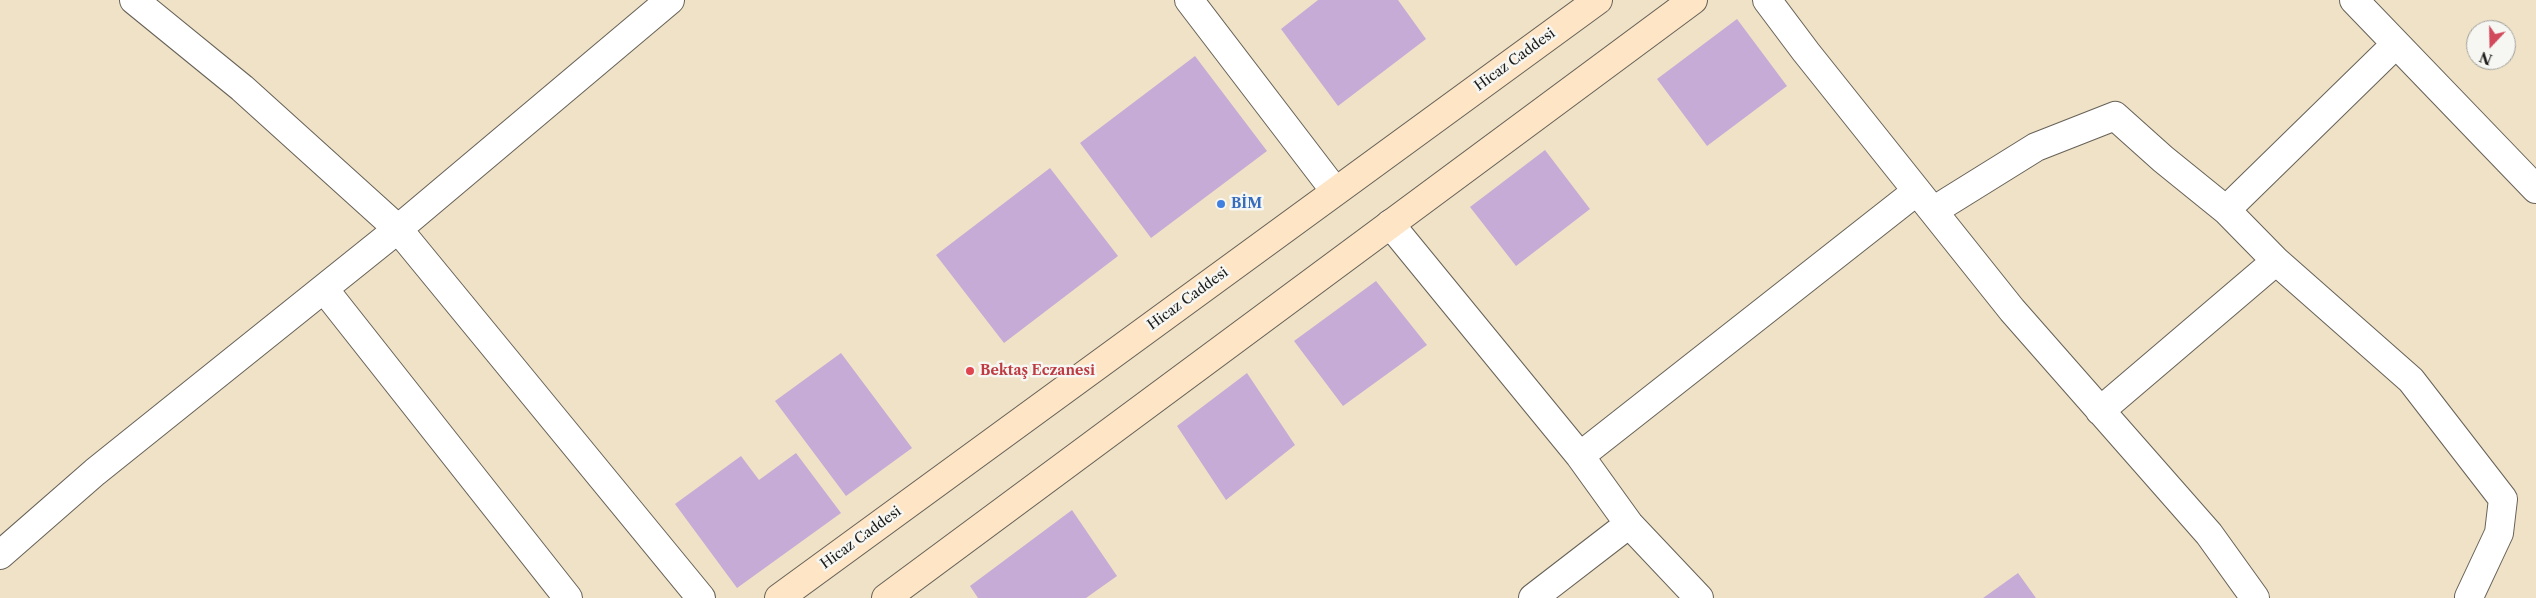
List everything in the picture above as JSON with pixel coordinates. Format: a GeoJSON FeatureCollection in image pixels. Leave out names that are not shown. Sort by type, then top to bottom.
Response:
{"type":"FeatureCollection","features":[{"type":"Feature","properties":{"kind":"main road","name":"Hicaz Caddesi"},"geometry":{"type":"LineString","coordinates":[[779,598],[1598,0]]}},
{"type":"Feature","properties":{"kind":"main road"},"geometry":{"type":"LineString","coordinates":[[886,598],[1693,0]]}},
{"type":"Feature","properties":{"kind":"street"},"geometry":{"type":"LineString","coordinates":[[134,0],[242,88],[398,229],[700,598]]}},
{"type":"Feature","properties":{"kind":"street"},"geometry":{"type":"LineString","coordinates":[[0,555],[94,472],[398,229],[670,0]]}},
{"type":"Feature","properties":{"kind":"street"},"geometry":{"type":"LineString","coordinates":[[1189,0],[1335,192]]}},
{"type":"Feature","properties":{"kind":"street"},"geometry":{"type":"LineString","coordinates":[[1768,0],[1806,52],[2012,310],[2208,534],[2255,598]]}},
{"type":"Feature","properties":{"kind":"street"},"geometry":{"type":"LineString","coordinates":[[2354,0],[2536,189]]}},
{"type":"Feature","properties":{"kind":"street"},"geometry":{"type":"LineString","coordinates":[[2226,210],[2396,44]]}},
{"type":"Feature","properties":{"kind":"street"},"geometry":{"type":"LineString","coordinates":[[1580,456],[1925,201],[2036,147],[2115,116],[2163,159],[2226,210],[2276,261],[2412,380],[2503,499],[2499,533],[2469,598]]}},
{"type":"Feature","properties":{"kind":"street"},"geometry":{"type":"LineString","coordinates":[[1390,224],[1580,456],[1629,524],[1700,598]]}},
{"type":"Feature","properties":{"kind":"street"},"geometry":{"type":"LineString","coordinates":[[2100,411],[2276,261]]}},
{"type":"Feature","properties":{"kind":"street"},"geometry":{"type":"LineString","coordinates":[[324,289],[568,598]]}},
{"type":"Feature","properties":{"kind":"street"},"geometry":{"type":"LineString","coordinates":[[1533,598],[1629,524]]}},
{"type":"Feature","properties":{"kind":"building"},"geometry":{"type":"Polygon","coordinates":[[[1318,0],[1398,0],[1426,39],[1338,106],[1281,29],[1318,0]]]}},
{"type":"Feature","properties":{"kind":"building"},"geometry":{"type":"Polygon","coordinates":[[[1737,19],[1787,86],[1707,146],[1657,79],[1737,19]]]}},
{"type":"Feature","properties":{"kind":"building"},"geometry":{"type":"Polygon","coordinates":[[[1195,56],[1267,151],[1151,238],[1080,143],[1195,56]]]}},
{"type":"Feature","properties":{"kind":"building"},"geometry":{"type":"Polygon","coordinates":[[[1545,150],[1590,209],[1516,266],[1470,207],[1545,150]]]}},
{"type":"Feature","properties":{"kind":"building"},"geometry":{"type":"Polygon","coordinates":[[[1050,168],[1118,256],[1004,343],[936,255],[1050,168]]]}},
{"type":"Feature","properties":{"kind":"building"},"geometry":{"type":"Polygon","coordinates":[[[1376,281],[1427,345],[1343,406],[1294,341],[1376,281]]]}},
{"type":"Feature","properties":{"kind":"building"},"geometry":{"type":"Polygon","coordinates":[[[841,353],[912,448],[846,496],[775,401],[841,353]]]}},
{"type":"Feature","properties":{"kind":"building"},"geometry":{"type":"Polygon","coordinates":[[[1247,373],[1295,445],[1226,500],[1177,426],[1247,373]]]}},
{"type":"Feature","properties":{"kind":"building"},"geometry":{"type":"Polygon","coordinates":[[[796,453],[841,513],[737,588],[675,504],[741,456],[759,480],[796,453]]]}},
{"type":"Feature","properties":{"kind":"building"},"geometry":{"type":"Polygon","coordinates":[[[1072,510],[1117,576],[1086,598],[978,598],[970,586],[1072,510]]]}},
{"type":"Feature","properties":{"kind":"building"},"geometry":{"type":"Polygon","coordinates":[[[2018,573],[2036,598],[1983,598],[2018,573]]]}},
{"type":"Feature","properties":{"kind":"place","name":"BİM"},"geometry":{"type":"Point","coordinates":[1221,204]}},
{"type":"Feature","properties":{"kind":"place","name":"Bektaş Eczanesi"},"geometry":{"type":"Point","coordinates":[970,371]}}]}
